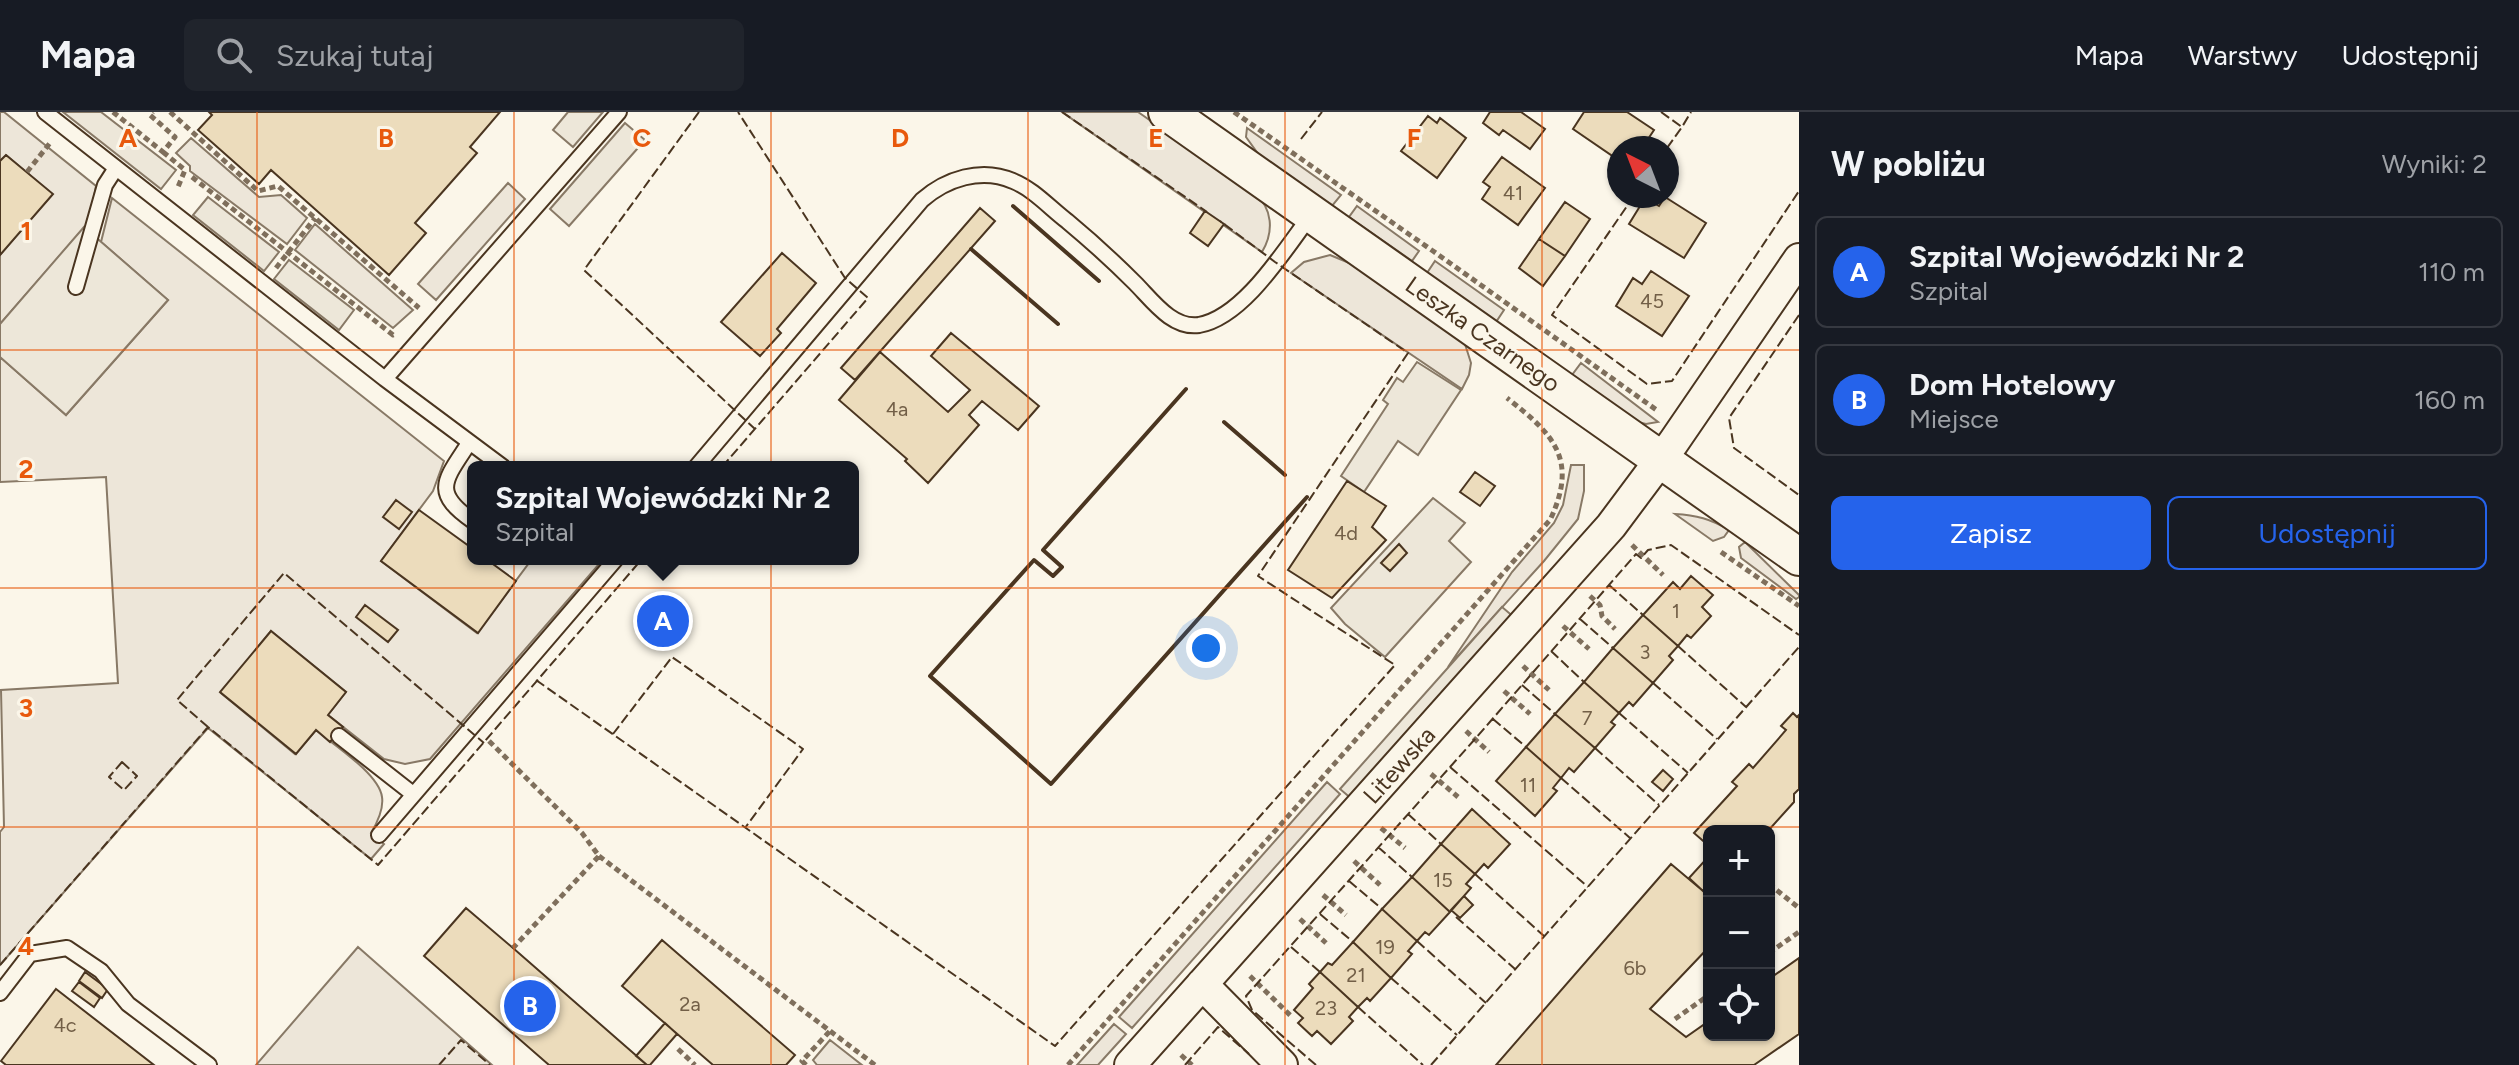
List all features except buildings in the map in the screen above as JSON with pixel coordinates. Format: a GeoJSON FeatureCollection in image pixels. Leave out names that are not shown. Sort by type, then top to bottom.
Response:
{"type":"FeatureCollection","features":[{"type":"Feature","properties":{"kind":"street","name":"Leszka Czarnego"},"geometry":{"type":"LineString","coordinates":[[1167,112],[1799,557]]}},
{"type":"Feature","properties":{"kind":"street","name":"Litewska"},"geometry":{"type":"LineString","coordinates":[[1130,1065],[1611,526],[1799,259]]}},
{"type":"Feature","properties":{"kind":"street"},"geometry":{"type":"LineString","coordinates":[[1202,984],[1282,1065]]}},
{"type":"Feature","properties":{"kind":"lane"},"geometry":{"type":"LineString","coordinates":[[45,112],[494,461]]}},
{"type":"Feature","properties":{"kind":"lane"},"geometry":{"type":"LineString","coordinates":[[385,379],[619,112]]}},
{"type":"Feature","properties":{"kind":"lane"},"geometry":{"type":"LineString","coordinates":[[76,287],[105,185],[116,168]]}},
{"type":"Feature","properties":{"kind":"lane"},"geometry":{"type":"LineString","coordinates":[[701,461],[922,200],[948,182],[963,177],[997,176],[1012,180],[1104,252],[1167,316],[1189,325],[1209,321],[1243,300],[1313,213]]}},
{"type":"Feature","properties":{"kind":"lane"},"geometry":{"type":"LineString","coordinates":[[467,516],[452,505],[445,488],[451,471],[469,443]]}},
{"type":"Feature","properties":{"kind":"lane"},"geometry":{"type":"LineString","coordinates":[[379,835],[611,565]]}},
{"type":"Feature","properties":{"kind":"lane"},"geometry":{"type":"LineString","coordinates":[[339,736],[413,794]]}},
{"type":"Feature","properties":{"kind":"lane"},"geometry":{"type":"LineString","coordinates":[[0,993],[30,954],[67,948],[101,971],[128,1004],[209,1065]]}},
{"type":"Feature","properties":{"kind":"path"},"geometry":{"type":"LineString","coordinates":[[113,112],[185,170],[168,210]]}},
{"type":"Feature","properties":{"kind":"path"},"geometry":{"type":"LineString","coordinates":[[153,112],[150,115],[175,137],[163,152]]}},
{"type":"Feature","properties":{"kind":"path"},"geometry":{"type":"LineString","coordinates":[[170,112],[258,191],[278,186],[407,298]]}},
{"type":"Feature","properties":{"kind":"path"},"geometry":{"type":"LineString","coordinates":[[177,118],[182,112]]}},
{"type":"Feature","properties":{"kind":"path"},"geometry":{"type":"LineString","coordinates":[[1234,112],[1659,411]]}},
{"type":"Feature","properties":{"kind":"path"},"geometry":{"type":"LineString","coordinates":[[27,172],[51,142]]}},
{"type":"Feature","properties":{"kind":"path"},"geometry":{"type":"LineString","coordinates":[[192,177],[393,335],[399,331]]}},
{"type":"Feature","properties":{"kind":"path"},"geometry":{"type":"LineString","coordinates":[[263,284],[315,218]]}},
{"type":"Feature","properties":{"kind":"path"},"geometry":{"type":"LineString","coordinates":[[413,318],[420,310]]}},
{"type":"Feature","properties":{"kind":"path"},"geometry":{"type":"LineString","coordinates":[[1068,1065],[1550,520],[1562,486],[1558,452],[1550,435],[1539,423],[1507,398]]}},
{"type":"Feature","properties":{"kind":"path"},"geometry":{"type":"LineString","coordinates":[[1611,526],[1663,575]]}},
{"type":"Feature","properties":{"kind":"path"},"geometry":{"type":"LineString","coordinates":[[1721,552],[1799,606]]}},
{"type":"Feature","properties":{"kind":"path"},"geometry":{"type":"LineString","coordinates":[[1567,576],[1600,605],[1602,616],[1615,629]]}},
{"type":"Feature","properties":{"kind":"path"},"geometry":{"type":"LineString","coordinates":[[473,728],[582,833],[599,856],[875,1065]]}},
{"type":"Feature","properties":{"kind":"path"},"geometry":{"type":"LineString","coordinates":[[513,948],[599,856]]}},
{"type":"Feature","properties":{"kind":"path"},"geometry":{"type":"LineString","coordinates":[[1775,889],[1799,908]]}},
{"type":"Feature","properties":{"kind":"path"},"geometry":{"type":"LineString","coordinates":[[1775,949],[1799,932]]}},
{"type":"Feature","properties":{"kind":"path"},"geometry":{"type":"LineString","coordinates":[[1229,955],[1292,1017]]}},
{"type":"Feature","properties":{"kind":"path"},"geometry":{"type":"LineString","coordinates":[[1675,1019],[1703,999]]}},
{"type":"Feature","properties":{"kind":"path"},"geometry":{"type":"LineString","coordinates":[[806,1065],[802,1061],[830,1031]]}},
{"type":"Feature","properties":{"kind":"path"},"geometry":{"type":"LineString","coordinates":[[678,1049],[695,1065]]}},
{"type":"Feature","properties":{"kind":"shaded area"},"geometry":{"type":"Polygon","coordinates":[[[0,112],[4,112],[96,186],[88,230],[84,228],[0,324],[0,255],[52,194],[6,155],[0,161],[0,112]]]}},
{"type":"Feature","properties":{"kind":"shaded area"},"geometry":{"type":"Polygon","coordinates":[[[63,112],[101,112],[176,170],[161,189],[63,112]]]}},
{"type":"Feature","properties":{"kind":"shaded area"},"geometry":{"type":"Polygon","coordinates":[[[568,112],[603,112],[573,147],[553,130],[568,112]]]}},
{"type":"Feature","properties":{"kind":"shaded area"},"geometry":{"type":"Polygon","coordinates":[[[1062,112],[1138,112],[1254,193],[1265,206],[1270,221],[1262,252],[1062,112]]]}},
{"type":"Feature","properties":{"kind":"shaded area"},"geometry":{"type":"Polygon","coordinates":[[[625,123],[645,140],[569,226],[550,209],[625,123]]]}},
{"type":"Feature","properties":{"kind":"shaded area"},"geometry":{"type":"Polygon","coordinates":[[[1247,128],[1341,195],[1332,206],[1259,155],[1246,137],[1247,128]]]}},
{"type":"Feature","properties":{"kind":"shaded area"},"geometry":{"type":"Polygon","coordinates":[[[191,138],[259,197],[281,195],[307,218],[287,244],[190,171],[190,166],[176,153],[191,138]]]}},
{"type":"Feature","properties":{"kind":"shaded area"},"geometry":{"type":"Polygon","coordinates":[[[508,183],[525,199],[436,300],[418,284],[508,183]]]}},
{"type":"Feature","properties":{"kind":"shaded area"},"geometry":{"type":"Polygon","coordinates":[[[208,197],[279,252],[264,271],[193,215],[208,197]]]}},
{"type":"Feature","properties":{"kind":"shaded area"},"geometry":{"type":"Polygon","coordinates":[[[112,198],[444,461],[433,491],[381,561],[477,633],[528,565],[598,565],[430,759],[405,764],[384,759],[328,715],[346,692],[271,631],[221,693],[295,754],[316,730],[365,770],[382,797],[378,821],[371,833],[384,844],[371,859],[208,728],[0,965],[0,832],[4,827],[1,690],[118,683],[106,477],[0,482],[0,357],[66,415],[168,300],[101,242],[112,198]]]}},
{"type":"Feature","properties":{"kind":"shaded area"},"geometry":{"type":"Polygon","coordinates":[[[1357,206],[1419,251],[1412,261],[1349,217],[1357,206]]]}},
{"type":"Feature","properties":{"kind":"shaded area"},"geometry":{"type":"Polygon","coordinates":[[[315,224],[413,310],[393,328],[295,250],[315,224]]]}},
{"type":"Feature","properties":{"kind":"shaded area"},"geometry":{"type":"Polygon","coordinates":[[[84,227],[168,300],[66,415],[0,357],[0,324],[84,227]]]}},
{"type":"Feature","properties":{"kind":"shaded area"},"geometry":{"type":"Polygon","coordinates":[[[1330,255],[1359,267],[1464,341],[1471,363],[1462,389],[1291,273],[1304,262],[1330,255]]]}},
{"type":"Feature","properties":{"kind":"shaded area"},"geometry":{"type":"Polygon","coordinates":[[[289,260],[354,310],[339,330],[274,279],[289,260]]]}},
{"type":"Feature","properties":{"kind":"shaded area"},"geometry":{"type":"Polygon","coordinates":[[[1435,261],[1504,310],[1496,322],[1427,273],[1435,261]]]}},
{"type":"Feature","properties":{"kind":"shaded area"},"geometry":{"type":"Polygon","coordinates":[[[1417,362],[1461,390],[1418,455],[1398,441],[1364,492],[1341,476],[1388,404],[1383,400],[1397,378],[1403,382],[1417,362]]]}},
{"type":"Feature","properties":{"kind":"shaded area"},"geometry":{"type":"Polygon","coordinates":[[[1581,363],[1658,422],[1638,422],[1572,375],[1581,363]]]}},
{"type":"Feature","properties":{"kind":"shaded area"},"geometry":{"type":"Polygon","coordinates":[[[1571,465],[1584,465],[1584,491],[1578,519],[1448,667],[1512,572],[1554,523],[1563,505],[1571,465]]]}},
{"type":"Feature","properties":{"kind":"shaded area"},"geometry":{"type":"Polygon","coordinates":[[[1433,498],[1465,523],[1449,541],[1471,562],[1385,657],[1345,624],[1331,608],[1433,498]]]}},
{"type":"Feature","properties":{"kind":"shaded area"},"geometry":{"type":"Polygon","coordinates":[[[1675,514],[1703,518],[1729,530],[1724,537],[1713,541],[1675,514]]]}},
{"type":"Feature","properties":{"kind":"shaded area"},"geometry":{"type":"Polygon","coordinates":[[[1745,542],[1799,597],[1796,599],[1741,558],[1739,547],[1745,542]]]}},
{"type":"Feature","properties":{"kind":"shaded area"},"geometry":{"type":"Polygon","coordinates":[[[1502,607],[1515,618],[1353,800],[1340,789],[1502,607]]]}},
{"type":"Feature","properties":{"kind":"shaded area"},"geometry":{"type":"Polygon","coordinates":[[[1327,782],[1340,794],[1132,1028],[1119,1017],[1327,782]]]}},
{"type":"Feature","properties":{"kind":"shaded area"},"geometry":{"type":"Polygon","coordinates":[[[358,947],[492,1065],[256,1065],[358,947]]]}},
{"type":"Feature","properties":{"kind":"shaded area"},"geometry":{"type":"Polygon","coordinates":[[[1114,1024],[1126,1034],[1098,1065],[1077,1065],[1114,1024]]]}},
{"type":"Feature","properties":{"kind":"shaded area"},"geometry":{"type":"Polygon","coordinates":[[[830,1040],[862,1065],[817,1065],[813,1060],[830,1040]]]}},
{"type":"Feature","properties":{"kind":"fence"},"geometry":{"type":"LineString","coordinates":[[699,112],[584,270],[755,429]]}},
{"type":"Feature","properties":{"kind":"fence"},"geometry":{"type":"LineString","coordinates":[[727,461],[868,298],[845,278],[738,112]]}},
{"type":"Feature","properties":{"kind":"fence"},"geometry":{"type":"LineString","coordinates":[[1062,112],[1207,212]]}},
{"type":"Feature","properties":{"kind":"fence"},"geometry":{"type":"LineString","coordinates":[[1301,139],[1322,112]]}},
{"type":"Feature","properties":{"kind":"fence"},"geometry":{"type":"LineString","coordinates":[[1661,112],[1682,127],[1691,112]]}},
{"type":"Feature","properties":{"kind":"fence"},"geometry":{"type":"LineString","coordinates":[[1676,136],[1682,127]]}},
{"type":"Feature","properties":{"kind":"fence"},"geometry":{"type":"LineString","coordinates":[[1626,208],[1552,315],[1647,384],[1672,381],[1799,191]]}},
{"type":"Feature","properties":{"kind":"fence"},"geometry":{"type":"LineString","coordinates":[[536,680],[1055,1046],[1395,665],[1258,576],[1408,353],[1220,221]]}},
{"type":"Feature","properties":{"kind":"fence"},"geometry":{"type":"LineString","coordinates":[[1799,315],[1729,418],[1734,448],[1799,495]]}},
{"type":"Feature","properties":{"kind":"fence"},"geometry":{"type":"LineString","coordinates":[[1316,1065],[1252,1010],[1246,996],[1636,554],[1641,558],[1648,550],[1671,545],[1799,635]]}},
{"type":"Feature","properties":{"kind":"fence"},"geometry":{"type":"LineString","coordinates":[[0,965],[208,727],[378,865],[637,565]]}},
{"type":"Feature","properties":{"kind":"fence"},"geometry":{"type":"LineString","coordinates":[[208,727],[177,700],[284,573],[484,743]]}},
{"type":"Feature","properties":{"kind":"fence"},"geometry":{"type":"LineString","coordinates":[[1609,585],[1643,615]]}},
{"type":"Feature","properties":{"kind":"fence"},"geometry":{"type":"LineString","coordinates":[[1580,619],[1613,648]]}},
{"type":"Feature","properties":{"kind":"fence"},"geometry":{"type":"LineString","coordinates":[[1678,646],[1746,707]]}},
{"type":"Feature","properties":{"kind":"fence"},"geometry":{"type":"LineString","coordinates":[[1431,1065],[1799,647]]}},
{"type":"Feature","properties":{"kind":"fence"},"geometry":{"type":"LineString","coordinates":[[1551,651],[1584,682]]}},
{"type":"Feature","properties":{"kind":"fence"},"geometry":{"type":"LineString","coordinates":[[613,734],[672,657],[792,741],[803,749],[745,828]]}},
{"type":"Feature","properties":{"kind":"fence"},"geometry":{"type":"LineString","coordinates":[[1653,683],[1717,739]]}},
{"type":"Feature","properties":{"kind":"fence"},"geometry":{"type":"LineString","coordinates":[[1522,685],[1555,714]]}},
{"type":"Feature","properties":{"kind":"fence"},"geometry":{"type":"LineString","coordinates":[[1619,713],[1688,773]]}},
{"type":"Feature","properties":{"kind":"fence"},"geometry":{"type":"LineString","coordinates":[[1493,719],[1526,747]]}},
{"type":"Feature","properties":{"kind":"fence"},"geometry":{"type":"LineString","coordinates":[[1595,748],[1659,805]]}},
{"type":"Feature","properties":{"kind":"fence"},"geometry":{"type":"LineString","coordinates":[[122,762],[137,776],[124,790],[109,777],[122,762]]}},
{"type":"Feature","properties":{"kind":"fence"},"geometry":{"type":"LineString","coordinates":[[1450,767],[1588,887]]}},
{"type":"Feature","properties":{"kind":"fence"},"geometry":{"type":"LineString","coordinates":[[1561,778],[1630,838]]}},
{"type":"Feature","properties":{"kind":"fence"},"geometry":{"type":"LineString","coordinates":[[1408,814],[1441,844]]}},
{"type":"Feature","properties":{"kind":"fence"},"geometry":{"type":"LineString","coordinates":[[1378,847],[1412,877]]}},
{"type":"Feature","properties":{"kind":"fence"},"geometry":{"type":"LineString","coordinates":[[1475,874],[1544,936]]}},
{"type":"Feature","properties":{"kind":"fence"},"geometry":{"type":"LineString","coordinates":[[1349,881],[1382,909]]}},
{"type":"Feature","properties":{"kind":"fence"},"geometry":{"type":"LineString","coordinates":[[1320,914],[1353,942]]}},
{"type":"Feature","properties":{"kind":"fence"},"geometry":{"type":"LineString","coordinates":[[1456,917],[1515,969]]}},
{"type":"Feature","properties":{"kind":"fence"},"geometry":{"type":"LineString","coordinates":[[1417,941],[1486,1003]]}},
{"type":"Feature","properties":{"kind":"fence"},"geometry":{"type":"LineString","coordinates":[[1291,947],[1320,972]]}},
{"type":"Feature","properties":{"kind":"fence"},"geometry":{"type":"LineString","coordinates":[[1391,978],[1457,1035]]}},
{"type":"Feature","properties":{"kind":"fence"},"geometry":{"type":"LineString","coordinates":[[1358,1007],[1423,1065]]}},
{"type":"Feature","properties":{"kind":"fence"},"geometry":{"type":"LineString","coordinates":[[1185,1065],[1218,1027],[1249,1054]]}},
{"type":"Feature","properties":{"kind":"fence"},"geometry":{"type":"LineString","coordinates":[[439,1065],[461,1040],[490,1065]]}},
{"type":"Feature","properties":{"kind":"wall"},"geometry":{"type":"LineString","coordinates":[[1013,206],[1099,281]]}},
{"type":"Feature","properties":{"kind":"wall"},"geometry":{"type":"LineString","coordinates":[[971,249],[1058,324]]}},
{"type":"Feature","properties":{"kind":"wall"},"geometry":{"type":"LineString","coordinates":[[1186,389],[1043,550],[1062,567],[1053,576],[1034,560],[930,676],[1051,784],[1307,497]]}},
{"type":"Feature","properties":{"kind":"wall"},"geometry":{"type":"LineString","coordinates":[[1224,422],[1285,475]]}},
{"type":"Feature","properties":{"kind":"place","name":"Szpital Wojewódzki Nr 2"},"geometry":{"type":"Point","coordinates":[663,621]}},
{"type":"Feature","properties":{"kind":"place","name":"Dom Hotelowy"},"geometry":{"type":"Point","coordinates":[530,1006]}}]}
